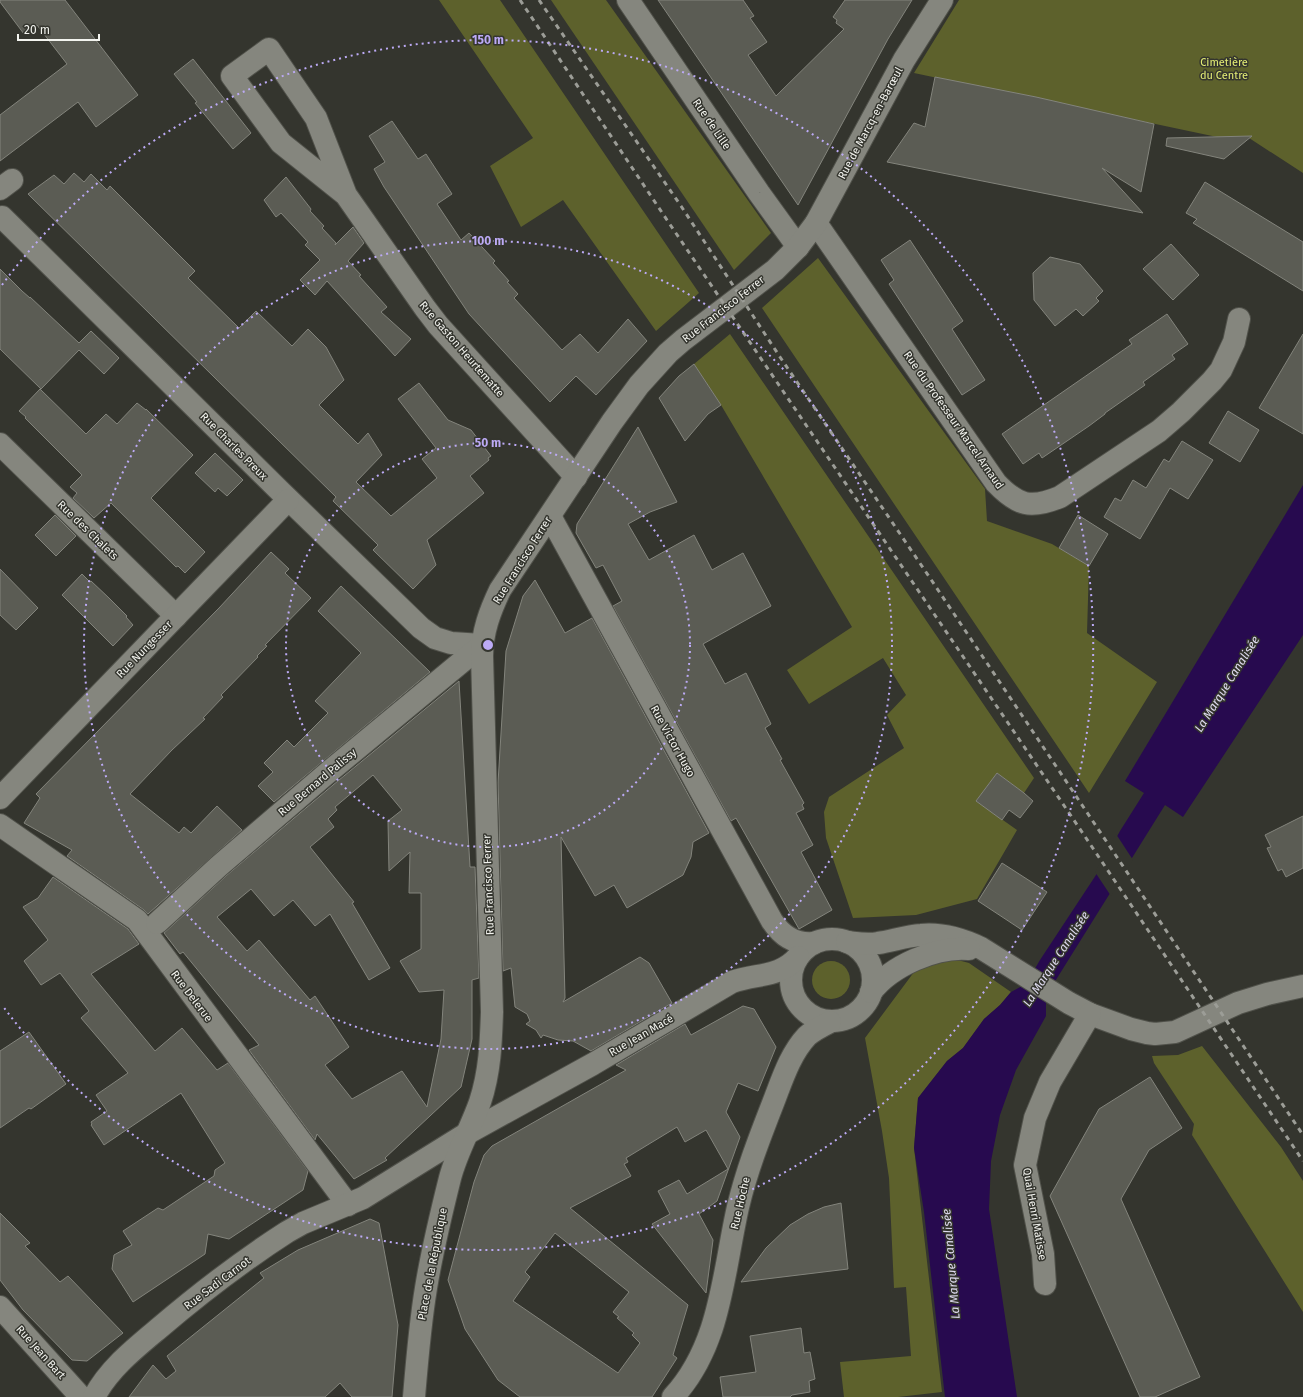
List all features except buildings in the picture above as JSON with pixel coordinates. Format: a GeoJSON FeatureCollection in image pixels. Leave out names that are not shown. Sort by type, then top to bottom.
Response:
{"type":"FeatureCollection","features":[{"type":"Feature","properties":{"kind":"street","name":"Rue de Lille"},"geometry":{"type":"LineString","coordinates":[[628,0],[759,193],[798,246]]}},
{"type":"Feature","properties":{"kind":"street","name":"Rue de Marcq-en-Barœul"},"geometry":{"type":"LineString","coordinates":[[798,246],[816,223],[904,60],[942,0]]}},
{"type":"Feature","properties":{"kind":"street","name":"Rue Gaston Heurtematte"},"geometry":{"type":"LineString","coordinates":[[346,194],[281,143],[232,76],[269,49],[316,118],[346,194],[438,325],[576,476]]}},
{"type":"Feature","properties":{"kind":"street","name":"Rue Charles Preux"},"geometry":{"type":"LineString","coordinates":[[2,217],[288,500],[422,628],[435,638],[451,643],[482,645]]}},
{"type":"Feature","properties":{"kind":"street","name":"Rue du Professeur Marcel Arnaud"},"geometry":{"type":"LineString","coordinates":[[816,223],[996,483],[1006,493],[1031,505],[1045,503],[1060,497],[1159,431],[1181,412],[1221,370],[1234,342],[1239,319]]}},
{"type":"Feature","properties":{"kind":"street","name":"Rue Francisco Ferrer"},"geometry":{"type":"LineString","coordinates":[[480,1118],[491,1042],[492,1012],[482,690],[482,645],[487,622],[500,590],[612,422],[639,385],[668,353],[775,270],[798,246]]}},
{"type":"Feature","properties":{"kind":"street","name":"Rue des Chalets"},"geometry":{"type":"LineString","coordinates":[[0,444],[176,616]]}},
{"type":"Feature","properties":{"kind":"street","name":"Rue Nungesser"},"geometry":{"type":"LineString","coordinates":[[0,798],[288,500]]}},
{"type":"Feature","properties":{"kind":"street","name":"Rue Victor Hugo"},"geometry":{"type":"LineString","coordinates":[[550,516],[772,921],[778,930],[792,941],[807,944],[806,950]]}},
{"type":"Feature","properties":{"kind":"street","name":"Rue Bernard Palissy"},"geometry":{"type":"LineString","coordinates":[[157,923],[218,866],[482,645]]}},
{"type":"Feature","properties":{"kind":"street","name":"Rue Delerue"},"geometry":{"type":"LineString","coordinates":[[0,825],[137,920],[355,1202]]}},
{"type":"Feature","properties":{"kind":"street"},"geometry":{"type":"LineString","coordinates":[[994,956],[978,950],[951,949],[934,952],[916,959],[876,985],[865,1004],[856,1014],[843,1020],[830,1022],[810,1016],[796,1002],[792,989],[792,969],[806,950],[820,941],[833,939],[864,944],[922,934],[937,935],[968,942],[981,948],[1013,967],[1069,1003],[1090,1014],[1131,1029],[1155,1034],[1175,1032],[1252,998],[1303,986]]}},
{"type":"Feature","properties":{"kind":"street"},"geometry":{"type":"LineString","coordinates":[[847,942],[858,949],[867,959],[873,979],[871,992]]}},
{"type":"Feature","properties":{"kind":"street","name":"Rue Jean Macé"},"geometry":{"type":"LineString","coordinates":[[480,1118],[593,1064],[732,982],[751,976],[776,972],[791,965],[806,950]]}},
{"type":"Feature","properties":{"kind":"street","name":"Quai Henri Matisse"},"geometry":{"type":"LineString","coordinates":[[1045,1284],[1044,1254],[1025,1165],[1035,1118],[1050,1082],[1090,1014]]}},
{"type":"Feature","properties":{"kind":"street","name":"Rue Hoche"},"geometry":{"type":"LineString","coordinates":[[673,1397],[701,1358],[711,1334],[724,1284],[744,1182],[754,1152],[791,1060],[808,1036],[830,1022]]}},
{"type":"Feature","properties":{"kind":"street","name":"Place de la République"},"geometry":{"type":"LineString","coordinates":[[414,1397],[420,1326],[426,1287],[450,1177],[466,1134],[480,1118]]}},
{"type":"Feature","properties":{"kind":"street"},"geometry":{"type":"LineString","coordinates":[[355,1202],[466,1134]]}},
{"type":"Feature","properties":{"kind":"street","name":"Rue Sadi Carnot"},"geometry":{"type":"LineString","coordinates":[[94,1397],[99,1387],[112,1370],[128,1354],[191,1301],[287,1232],[303,1223],[355,1202]]}},
{"type":"Feature","properties":{"kind":"street","name":"Rue Jean Bart"},"geometry":{"type":"LineString","coordinates":[[0,1307],[81,1397]]}},
{"type":"Feature","properties":{"kind":"green space"},"geometry":{"type":"Polygon","coordinates":[[[439,0],[500,0],[699,293],[656,331],[563,200],[521,227],[490,166],[533,138],[439,0]]]}},
{"type":"Feature","properties":{"kind":"green space"},"geometry":{"type":"Polygon","coordinates":[[[551,0],[606,0],[771,233],[734,270],[551,0]]]}},
{"type":"Feature","properties":{"kind":"green space","name":"Cimetière du Centre"},"geometry":{"type":"Polygon","coordinates":[[[959,0],[1303,0],[1303,173],[1246,136],[1217,137],[914,73],[959,0]]]}},
{"type":"Feature","properties":{"kind":"green space"},"geometry":{"type":"Polygon","coordinates":[[[818,258],[985,489],[987,521],[1052,544],[1089,566],[1087,633],[1157,682],[1089,793],[762,308],[818,258]]]}},
{"type":"Feature","properties":{"kind":"green space"},"geometry":{"type":"Polygon","coordinates":[[[730,334],[1034,778],[1024,793],[997,773],[976,801],[1017,830],[977,899],[916,915],[853,918],[826,838],[824,812],[829,797],[904,748],[887,715],[906,695],[883,658],[809,704],[787,670],[852,627],[721,405],[694,364],[730,334]]]}},
{"type":"Feature","properties":{"kind":"green space"},"geometry":{"type":"Polygon","coordinates":[[[950,958],[969,963],[1011,992],[1000,1005],[984,1019],[963,1048],[947,1061],[918,1098],[914,1148],[942,1392],[898,1397],[844,1397],[840,1362],[911,1356],[906,1287],[894,1288],[889,1178],[865,1038],[914,972],[950,958]]]}},
{"type":"Feature","properties":{"kind":"green space"},"geometry":{"type":"Polygon","coordinates":[[[827,961],[835,961],[845,966],[849,973],[849,987],[845,994],[835,999],[827,999],[817,994],[815,991],[812,984],[812,976],[817,966],[820,964],[827,961]]]}},
{"type":"Feature","properties":{"kind":"green space"},"geometry":{"type":"Polygon","coordinates":[[[1202,1046],[1281,1147],[1303,1181],[1303,1312],[1192,1135],[1194,1124],[1154,1063],[1152,1056],[1178,1055],[1202,1046]]]}},
{"type":"Feature","properties":{"kind":"water","name":"La Marque Canalisée"},"geometry":{"type":"Polygon","coordinates":[[[1303,485],[1303,635],[1183,817],[1165,805],[1046,996],[1046,1016],[1016,1070],[1000,1115],[991,1161],[989,1209],[1017,1397],[945,1397],[924,1212],[914,1148],[918,1098],[947,1061],[963,1048],[984,1019],[1000,1005],[1011,992],[1026,984],[1096,875],[1120,831],[1144,793],[1125,781],[1303,485]]]}},
{"type":"Feature","properties":{"kind":"pier"},"geometry":{"type":"Polygon","coordinates":[[[1116,834],[1133,860],[1111,896],[1095,872],[1116,834]]]}},
{"type":"Feature","properties":{"kind":"railway"},"geometry":{"type":"LineString","coordinates":[[520,0],[1303,1161]]}},
{"type":"Feature","properties":{"kind":"railway"},"geometry":{"type":"LineString","coordinates":[[539,0],[681,206],[780,357],[1303,1135]]}}]}
